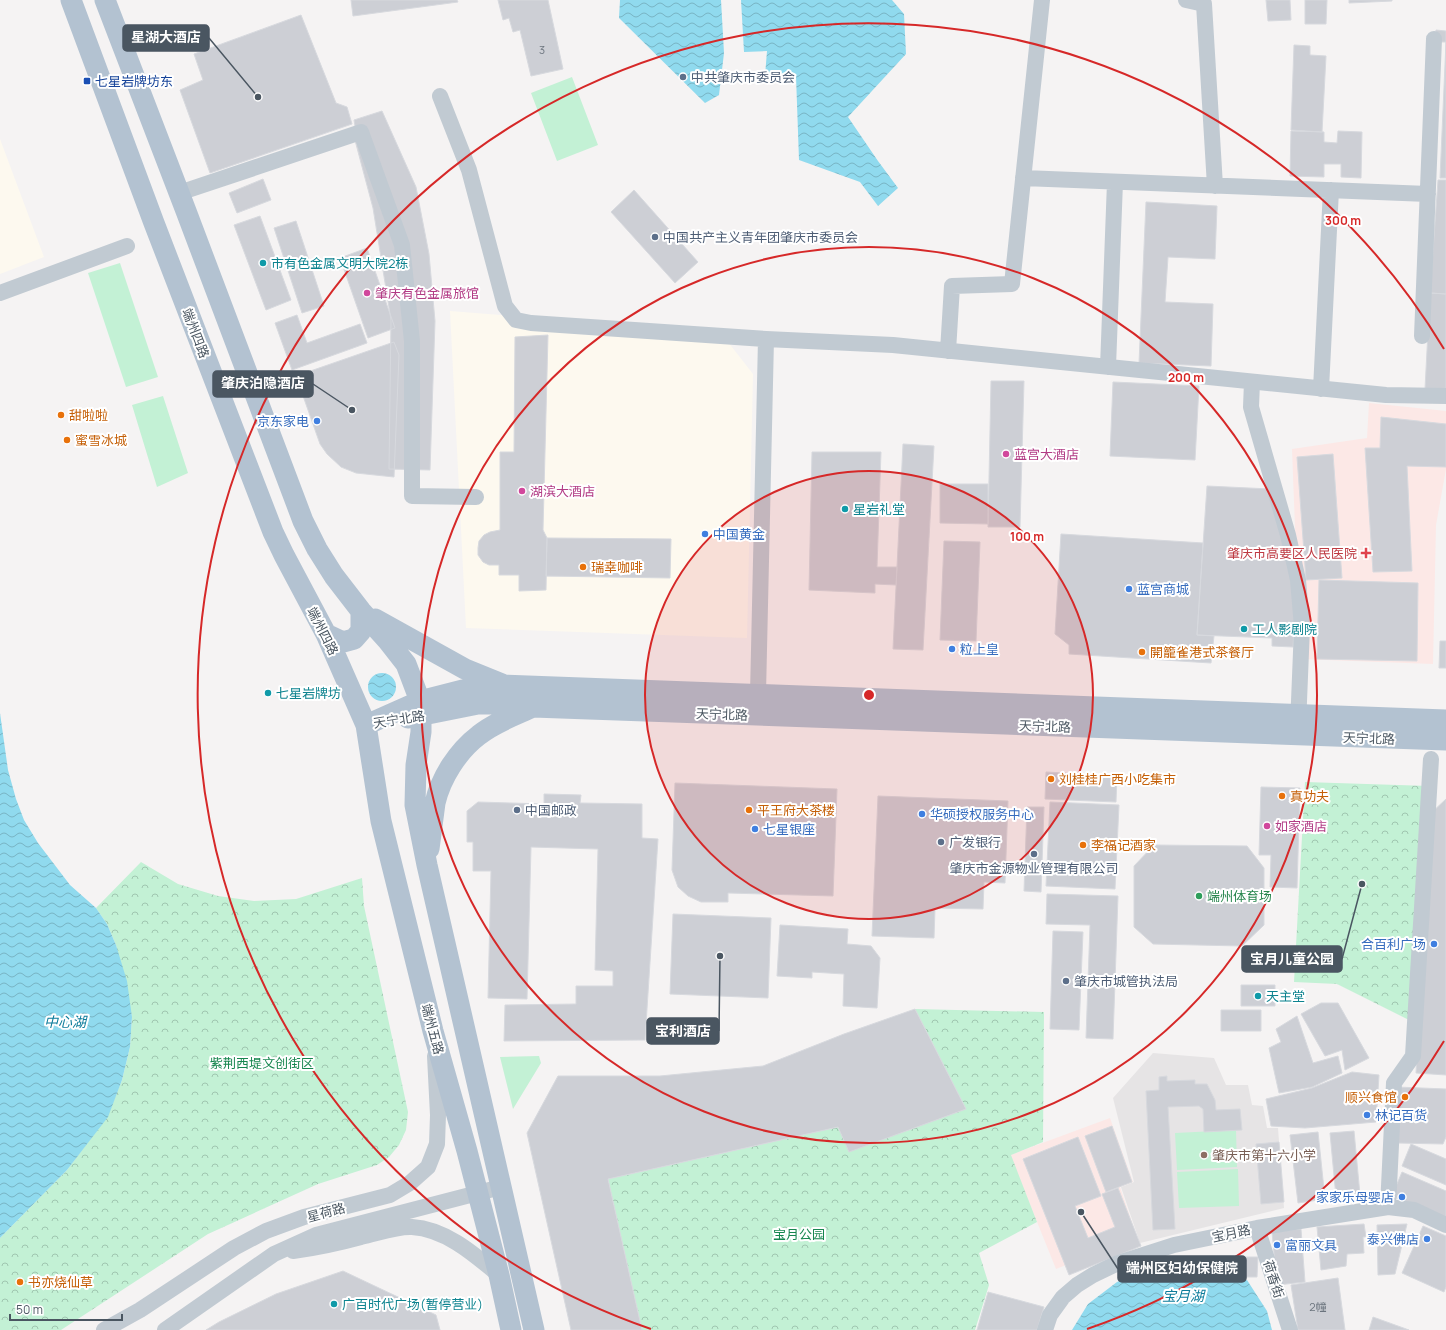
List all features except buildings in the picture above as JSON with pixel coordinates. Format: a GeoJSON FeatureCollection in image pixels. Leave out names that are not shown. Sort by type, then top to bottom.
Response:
{"type":"FeatureCollection","features":[{"type":"Feature","properties":{"kind":"main road","name":"端州四路"},"geometry":{"type":"LineString","coordinates":[[71,0],[154,222],[273,532],[326,634],[366,725]]}},
{"type":"Feature","properties":{"kind":"main road"},"geometry":{"type":"LineString","coordinates":[[105,0],[303,521],[317,549],[334,576],[361,611],[406,664],[420,709],[421,732],[416,764],[415,805],[427,865],[534,1330]]}},
{"type":"Feature","properties":{"kind":"main road"},"geometry":{"type":"LineString","coordinates":[[326,634],[343,642],[354,640],[361,631],[361,611]]}},
{"type":"Feature","properties":{"kind":"main road"},"geometry":{"type":"LineString","coordinates":[[361,611],[459,666],[504,685]]}},
{"type":"Feature","properties":{"kind":"main road","name":"天宁北路"},"geometry":{"type":"LineString","coordinates":[[366,725],[420,709],[463,690],[504,685],[1446,720]]}},
{"type":"Feature","properties":{"kind":"main road","name":"天宁北路"},"geometry":{"type":"LineString","coordinates":[[420,709],[495,704],[533,707],[1446,740]]}},
{"type":"Feature","properties":{"kind":"main road"},"geometry":{"type":"LineString","coordinates":[[427,865],[436,802],[442,783],[450,767],[464,749],[480,734],[502,721],[533,707]]}},
{"type":"Feature","properties":{"kind":"main road","name":"端州五路"},"geometry":{"type":"LineString","coordinates":[[366,725],[382,821],[434,1031],[499,1275],[511,1330]]}},
{"type":"Feature","properties":{"kind":"street"},"geometry":{"type":"LineString","coordinates":[[948,351],[952,286],[1012,284],[1042,0]]}},
{"type":"Feature","properties":{"kind":"street"},"geometry":{"type":"LineString","coordinates":[[1186,0],[1204,4],[1215,186]]}},
{"type":"Feature","properties":{"kind":"street"},"geometry":{"type":"LineString","coordinates":[[1422,336],[1434,39]]}},
{"type":"Feature","properties":{"kind":"street"},"geometry":{"type":"LineString","coordinates":[[440,96],[469,170],[505,306],[516,320],[531,323],[766,339],[893,345],[1386,395],[1446,396]]}},
{"type":"Feature","properties":{"kind":"street"},"geometry":{"type":"LineString","coordinates":[[179,193],[361,132],[402,246],[412,341],[412,496],[476,497]]}},
{"type":"Feature","properties":{"kind":"street"},"geometry":{"type":"LineString","coordinates":[[1023,178],[1428,194]]}},
{"type":"Feature","properties":{"kind":"street"},"geometry":{"type":"LineString","coordinates":[[1108,367],[1115,182]]}},
{"type":"Feature","properties":{"kind":"street"},"geometry":{"type":"LineString","coordinates":[[1321,389],[1331,190]]}},
{"type":"Feature","properties":{"kind":"street"},"geometry":{"type":"LineString","coordinates":[[0,293],[127,246]]}},
{"type":"Feature","properties":{"kind":"street"},"geometry":{"type":"LineString","coordinates":[[758,694],[766,339]]}},
{"type":"Feature","properties":{"kind":"street"},"geometry":{"type":"LineString","coordinates":[[1252,382],[1251,407],[1288,535],[1298,580],[1302,627],[1298,735]]}},
{"type":"Feature","properties":{"kind":"street"},"geometry":{"type":"LineString","coordinates":[[1388,1207],[1394,1083],[1413,1056],[1431,759]]}},
{"type":"Feature","properties":{"kind":"street","name":"星荷路"},"geometry":{"type":"LineString","coordinates":[[104,1330],[140,1310],[234,1248],[266,1230],[304,1218],[390,1195],[410,1184],[428,1167],[437,1144],[438,1115],[434,1031]]}},
{"type":"Feature","properties":{"kind":"street","name":"星荷路"},"geometry":{"type":"LineString","coordinates":[[165,1330],[274,1254],[316,1235],[501,1187]]}},
{"type":"Feature","properties":{"kind":"street","name":"宝月路"},"geometry":{"type":"LineString","coordinates":[[1045,1330],[1050,1314],[1062,1297],[1077,1285],[1093,1275],[1118,1263],[1174,1245],[1257,1228],[1388,1207],[1414,1210],[1446,1225]]}},
{"type":"Feature","properties":{"kind":"street"},"geometry":{"type":"LineString","coordinates":[[274,1254],[324,1247],[391,1230],[412,1227],[444,1236],[470,1251],[499,1275]]}},
{"type":"Feature","properties":{"kind":"street","name":"荷香街"},"geometry":{"type":"LineString","coordinates":[[1257,1228],[1290,1330]]}},
{"type":"Feature","properties":{"kind":"shaded area"},"geometry":{"type":"Polygon","coordinates":[[[0,139],[44,257],[0,274],[0,139]]]}},
{"type":"Feature","properties":{"kind":"shaded area"},"geometry":{"type":"Polygon","coordinates":[[[450,311],[721,333],[753,374],[747,638],[466,628],[450,311]]]}},
{"type":"Feature","properties":{"kind":"shaded area","name":"肇庆市高要区人民医院"},"geometry":{"type":"Polygon","coordinates":[[[1369,403],[1446,411],[1446,469],[1436,525],[1433,664],[1300,659],[1292,449],[1367,438],[1369,403]]]}},
{"type":"Feature","properties":{"kind":"shaded area","name":"肇庆市第十六小学"},"geometry":{"type":"Polygon","coordinates":[[[1153,1053],[1214,1058],[1226,1085],[1248,1085],[1252,1105],[1263,1106],[1267,1128],[1278,1128],[1284,1208],[1140,1243],[1121,1187],[1134,1182],[1113,1098],[1153,1053]]]}},
{"type":"Feature","properties":{"kind":"shaded area"},"geometry":{"type":"Polygon","coordinates":[[[1110,1118],[1133,1182],[1120,1187],[1137,1237],[1056,1269],[1010,1155],[1110,1118]]]}},
{"type":"Feature","properties":{"kind":"green space"},"geometry":{"type":"Polygon","coordinates":[[[572,77],[598,145],[557,161],[531,93],[572,77]]]}},
{"type":"Feature","properties":{"kind":"green space"},"geometry":{"type":"Polygon","coordinates":[[[120,263],[158,377],[126,387],[88,273],[120,263]]]}},
{"type":"Feature","properties":{"kind":"green space"},"geometry":{"type":"Polygon","coordinates":[[[163,396],[188,473],[157,487],[132,405],[163,396]]]}},
{"type":"Feature","properties":{"kind":"green space"},"geometry":{"type":"Polygon","coordinates":[[[1305,782],[1429,786],[1415,1023],[1337,984],[1294,982],[1305,782]]]}},
{"type":"Feature","properties":{"kind":"green space","name":"紫荆西堤文创街区"},"geometry":{"type":"Polygon","coordinates":[[[141,862],[178,884],[218,896],[254,901],[296,899],[362,878],[364,906],[408,1112],[406,1130],[399,1145],[389,1157],[377,1165],[318,1184],[208,1234],[61,1330],[0,1330],[0,1238],[67,1170],[107,1117],[122,1080],[130,1047],[132,1017],[116,945],[107,924],[96,908],[141,862]]]}},
{"type":"Feature","properties":{"kind":"green space","name":"宝月公园"},"geometry":{"type":"Polygon","coordinates":[[[915,1009],[1044,1012],[1043,1142],[1011,1155],[1037,1222],[979,1253],[989,1285],[975,1330],[642,1330],[608,1179],[838,1127],[849,1151],[966,1109],[915,1009]]]}},
{"type":"Feature","properties":{"kind":"green space"},"geometry":{"type":"Polygon","coordinates":[[[539,1056],[541,1063],[513,1109],[500,1057],[539,1056]]]}},
{"type":"Feature","properties":{"kind":"green space"},"geometry":{"type":"Polygon","coordinates":[[[1236,1130],[1237,1167],[1177,1170],[1175,1133],[1236,1130]]]}},
{"type":"Feature","properties":{"kind":"green space"},"geometry":{"type":"Polygon","coordinates":[[[1238,1169],[1239,1206],[1179,1208],[1177,1172],[1238,1169]]]}},
{"type":"Feature","properties":{"kind":"water"},"geometry":{"type":"Polygon","coordinates":[[[620,0],[721,0],[724,53],[719,95],[705,103],[619,18],[620,0]]]}},
{"type":"Feature","properties":{"kind":"water"},"geometry":{"type":"Polygon","coordinates":[[[741,0],[892,0],[904,14],[906,54],[848,117],[898,188],[878,206],[860,182],[799,160],[796,76],[765,76],[767,51],[744,52],[741,0]]]}},
{"type":"Feature","properties":{"kind":"water"},"geometry":{"type":"Polygon","coordinates":[[[382,673],[392,677],[396,687],[392,697],[382,701],[372,697],[368,687],[372,677],[382,673]]]}},
{"type":"Feature","properties":{"kind":"water","name":"中心湖"},"geometry":{"type":"Polygon","coordinates":[[[0,713],[8,770],[16,799],[24,820],[38,843],[70,885],[96,908],[107,924],[116,945],[127,981],[132,1017],[130,1047],[122,1080],[108,1117],[67,1170],[0,1238],[0,713]]]}},
{"type":"Feature","properties":{"kind":"water","name":"宝月湖"},"geometry":{"type":"Polygon","coordinates":[[[1194,1261],[1220,1282],[1247,1280],[1267,1311],[1272,1330],[1072,1330],[1088,1304],[1117,1282],[1160,1263],[1194,1261]]]}},
{"type":"Feature","properties":{"kind":"place","name":"中共肇庆市委员会"},"geometry":{"type":"Point","coordinates":[683,77]}},
{"type":"Feature","properties":{"kind":"place","name":"七星岩牌坊东"},"geometry":{"type":"Point","coordinates":[87,81]}},
{"type":"Feature","properties":{"kind":"place","name":"星湖大酒店"},"geometry":{"type":"Point","coordinates":[258,97]}},
{"type":"Feature","properties":{"kind":"place","name":"中国共产主义青年团肇庆市委员会"},"geometry":{"type":"Point","coordinates":[655,237]}},
{"type":"Feature","properties":{"kind":"place","name":"市有色金属文明大院2栋"},"geometry":{"type":"Point","coordinates":[263,263]}},
{"type":"Feature","properties":{"kind":"place","name":"肇庆有色金属旅馆"},"geometry":{"type":"Point","coordinates":[367,293]}},
{"type":"Feature","properties":{"kind":"place","name":"肇庆泊隐酒店"},"geometry":{"type":"Point","coordinates":[352,410]}},
{"type":"Feature","properties":{"kind":"place","name":"甜啦啦"},"geometry":{"type":"Point","coordinates":[61,415]}},
{"type":"Feature","properties":{"kind":"place","name":"京东家电"},"geometry":{"type":"Point","coordinates":[317,421]}},
{"type":"Feature","properties":{"kind":"place","name":"蜜雪冰城"},"geometry":{"type":"Point","coordinates":[67,440]}},
{"type":"Feature","properties":{"kind":"place","name":"蓝宫大酒店"},"geometry":{"type":"Point","coordinates":[1006,454]}},
{"type":"Feature","properties":{"kind":"place","name":"湖滨大酒店"},"geometry":{"type":"Point","coordinates":[522,491]}},
{"type":"Feature","properties":{"kind":"place","name":"星岩礼堂"},"geometry":{"type":"Point","coordinates":[845,509]}},
{"type":"Feature","properties":{"kind":"place","name":"中国黄金"},"geometry":{"type":"Point","coordinates":[705,534]}},
{"type":"Feature","properties":{"kind":"place","name":"肇庆市高要区人民医院"},"geometry":{"type":"Point","coordinates":[1366,553]}},
{"type":"Feature","properties":{"kind":"place","name":"瑞幸咖啡"},"geometry":{"type":"Point","coordinates":[583,567]}},
{"type":"Feature","properties":{"kind":"place","name":"蓝宫商城"},"geometry":{"type":"Point","coordinates":[1129,589]}},
{"type":"Feature","properties":{"kind":"place","name":"工人影剧院"},"geometry":{"type":"Point","coordinates":[1244,629]}},
{"type":"Feature","properties":{"kind":"place","name":"粒上皇"},"geometry":{"type":"Point","coordinates":[952,649]}},
{"type":"Feature","properties":{"kind":"place","name":"開籠雀港式茶餐厅"},"geometry":{"type":"Point","coordinates":[1142,652]}},
{"type":"Feature","properties":{"kind":"place","name":"七星岩牌坊"},"geometry":{"type":"Point","coordinates":[268,693]}},
{"type":"Feature","properties":{"kind":"place","name":"刘桂桂广西小吃集市"},"geometry":{"type":"Point","coordinates":[1051,779]}},
{"type":"Feature","properties":{"kind":"place","name":"真功夫"},"geometry":{"type":"Point","coordinates":[1282,796]}},
{"type":"Feature","properties":{"kind":"place","name":"中国邮政"},"geometry":{"type":"Point","coordinates":[517,810]}},
{"type":"Feature","properties":{"kind":"place","name":"平王府大茶楼"},"geometry":{"type":"Point","coordinates":[749,810]}},
{"type":"Feature","properties":{"kind":"place","name":"华硕授权服务中心"},"geometry":{"type":"Point","coordinates":[922,814]}},
{"type":"Feature","properties":{"kind":"place","name":"如家酒店"},"geometry":{"type":"Point","coordinates":[1267,826]}},
{"type":"Feature","properties":{"kind":"place","name":"七星银座"},"geometry":{"type":"Point","coordinates":[755,829]}},
{"type":"Feature","properties":{"kind":"place","name":"广发银行"},"geometry":{"type":"Point","coordinates":[941,842]}},
{"type":"Feature","properties":{"kind":"place","name":"李福记酒家"},"geometry":{"type":"Point","coordinates":[1083,845]}},
{"type":"Feature","properties":{"kind":"place","name":"肇庆市金源物业管理有限公司"},"geometry":{"type":"Point","coordinates":[1034,854]}},
{"type":"Feature","properties":{"kind":"place","name":"宝月儿童公园"},"geometry":{"type":"Point","coordinates":[1362,884]}},
{"type":"Feature","properties":{"kind":"place","name":"端州体育场"},"geometry":{"type":"Point","coordinates":[1199,896]}},
{"type":"Feature","properties":{"kind":"place","name":"合百利广场"},"geometry":{"type":"Point","coordinates":[1434,944]}},
{"type":"Feature","properties":{"kind":"place","name":"宝利酒店"},"geometry":{"type":"Point","coordinates":[720,956]}},
{"type":"Feature","properties":{"kind":"place","name":"肇庆市城管执法局"},"geometry":{"type":"Point","coordinates":[1066,981]}},
{"type":"Feature","properties":{"kind":"place","name":"天主堂"},"geometry":{"type":"Point","coordinates":[1258,996]}},
{"type":"Feature","properties":{"kind":"place","name":"顺兴食馆"},"geometry":{"type":"Point","coordinates":[1405,1097]}},
{"type":"Feature","properties":{"kind":"place","name":"林记百货"},"geometry":{"type":"Point","coordinates":[1367,1115]}},
{"type":"Feature","properties":{"kind":"place","name":"肇庆市第十六小学"},"geometry":{"type":"Point","coordinates":[1204,1155]}},
{"type":"Feature","properties":{"kind":"place","name":"家家乐母婴店"},"geometry":{"type":"Point","coordinates":[1402,1197]}},
{"type":"Feature","properties":{"kind":"place","name":"端州区妇幼保健院"},"geometry":{"type":"Point","coordinates":[1081,1212]}},
{"type":"Feature","properties":{"kind":"place","name":"泰兴佛店"},"geometry":{"type":"Point","coordinates":[1427,1239]}},
{"type":"Feature","properties":{"kind":"place","name":"富丽文具"},"geometry":{"type":"Point","coordinates":[1277,1245]}},
{"type":"Feature","properties":{"kind":"place","name":"书亦烧仙草"},"geometry":{"type":"Point","coordinates":[20,1282]}},
{"type":"Feature","properties":{"kind":"place","name":"广百时代广场(暂停营业)"},"geometry":{"type":"Point","coordinates":[334,1304]}}]}
